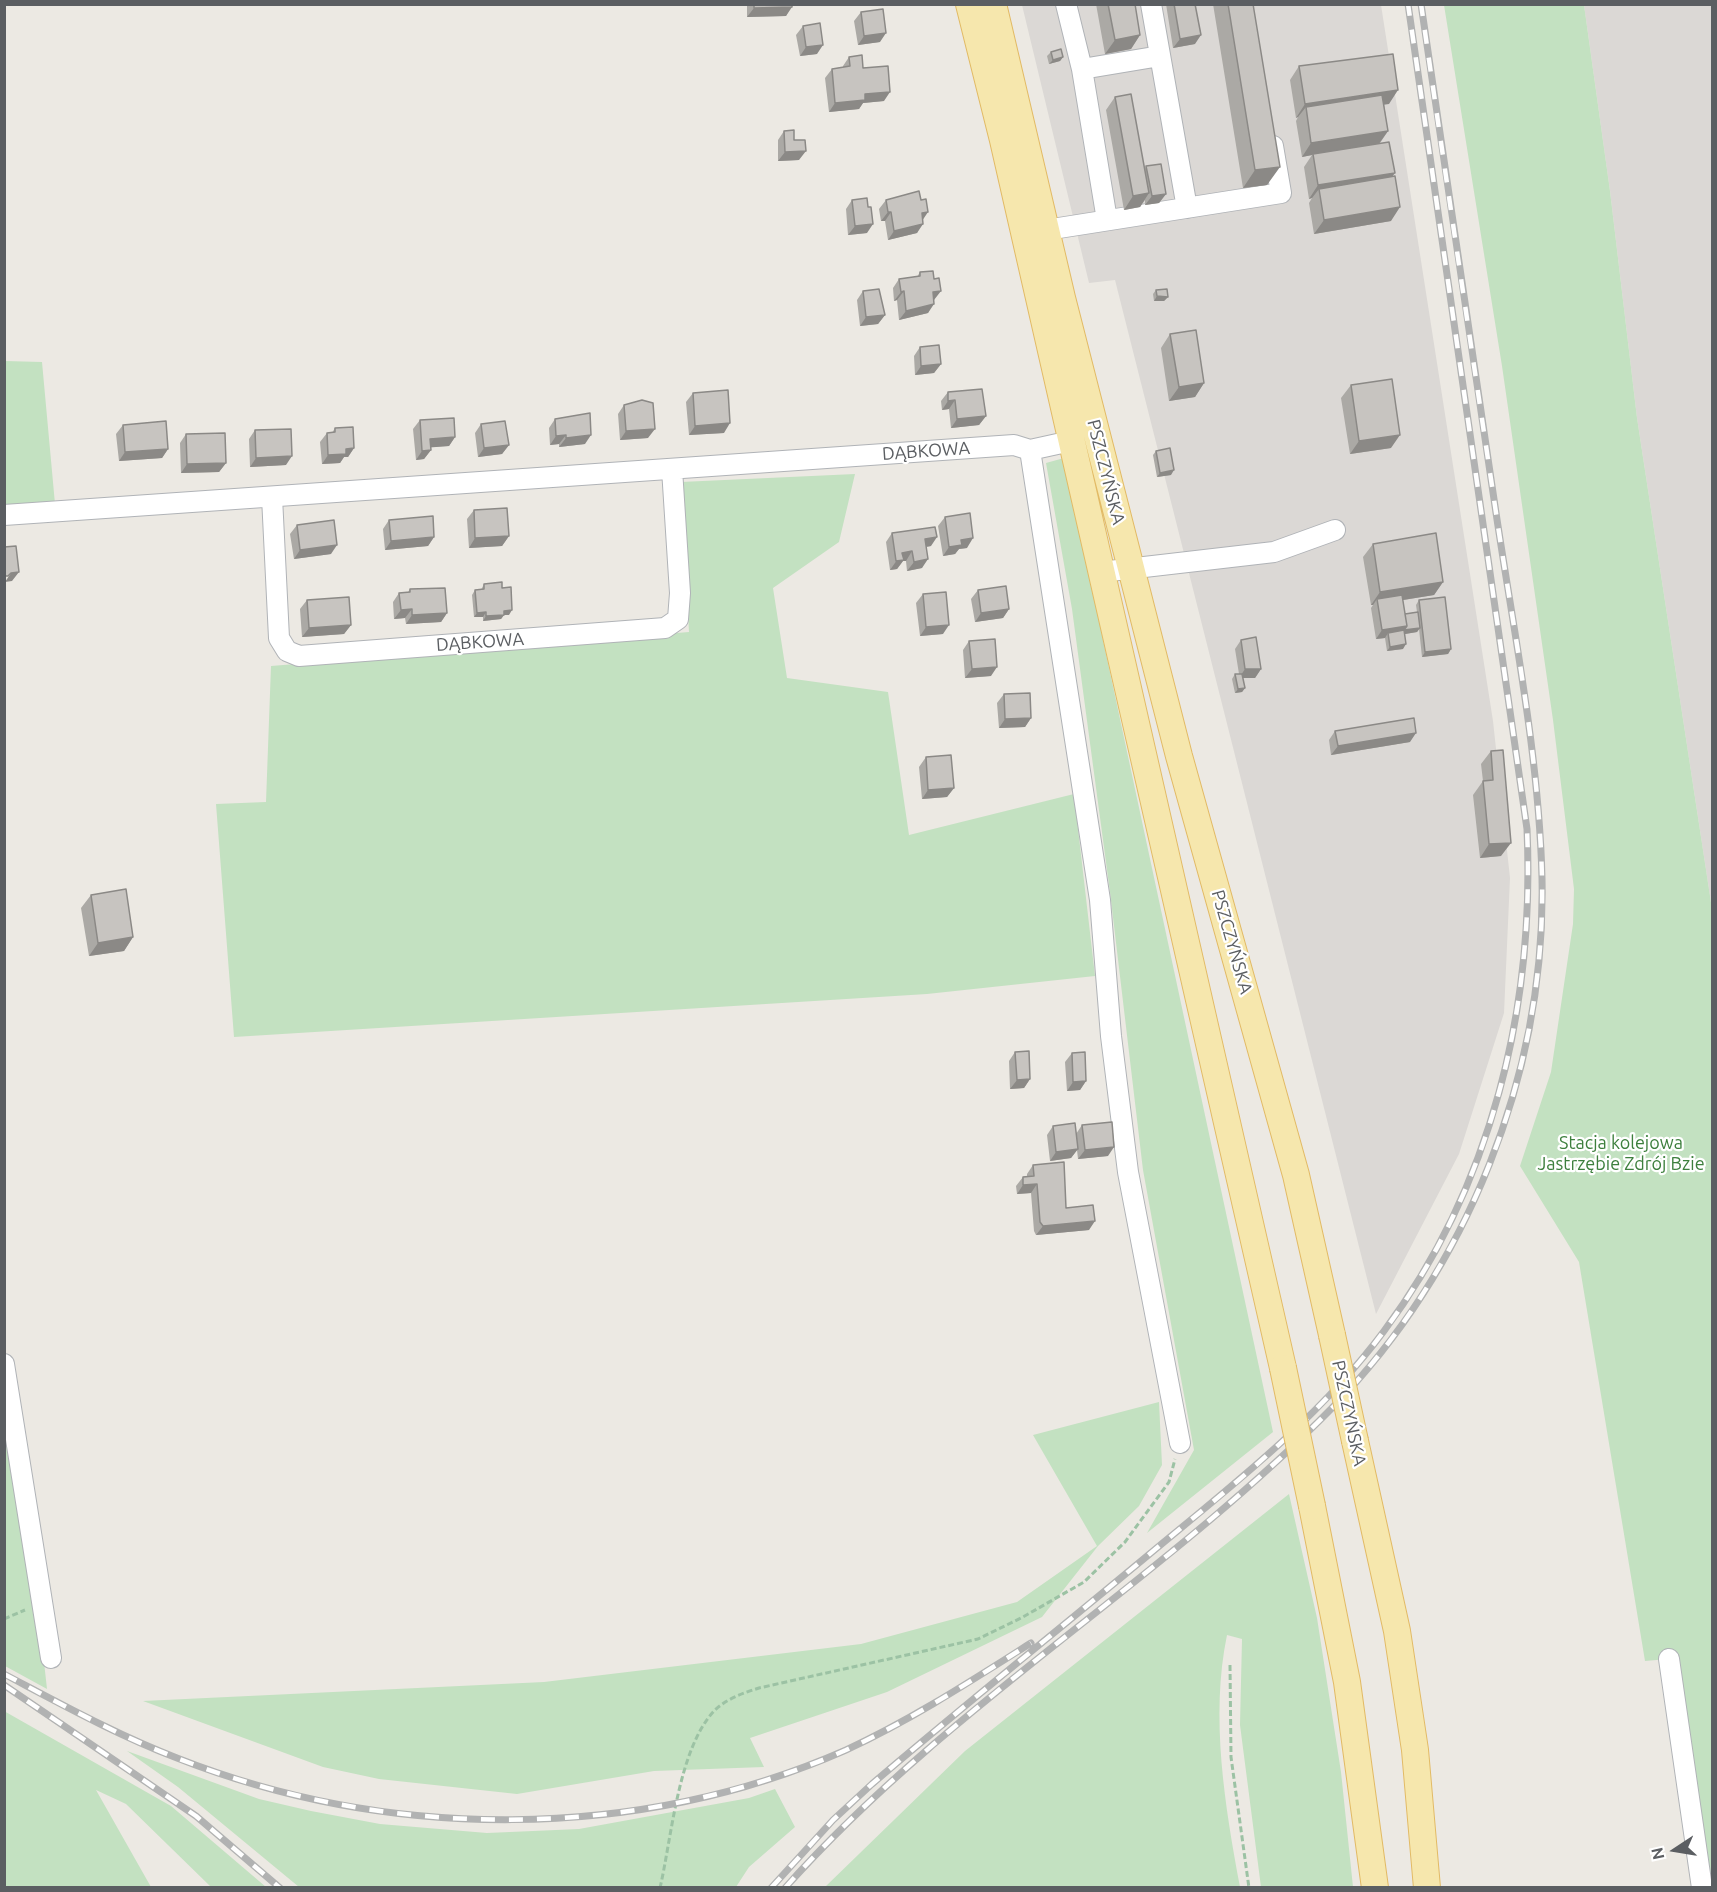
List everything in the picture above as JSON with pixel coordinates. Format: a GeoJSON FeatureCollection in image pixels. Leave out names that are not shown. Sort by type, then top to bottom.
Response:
{"type":"FeatureCollection","features":[{"type":"Feature","properties":{"kind":"main road","name":"PSZCZYŃSKA"},"geometry":{"type":"LineString","coordinates":[[969,4],[1006,152],[1283,1368],[1347,1682],[1375,1887]]}},
{"type":"Feature","properties":{"kind":"main road","name":"PSZCZYŃSKA"},"geometry":{"type":"LineString","coordinates":[[993,4],[1046,230],[1179,756],[1296,1175],[1397,1631],[1415,1750],[1428,1887]]}},
{"type":"Feature","properties":{"kind":"street"},"geometry":{"type":"LineString","coordinates":[[1066,4],[1082,69],[1107,220]]}},
{"type":"Feature","properties":{"kind":"street"},"geometry":{"type":"LineString","coordinates":[[1151,4],[1187,208]]}},
{"type":"Feature","properties":{"kind":"street"},"geometry":{"type":"LineString","coordinates":[[1082,69],[1160,56]]}},
{"type":"Feature","properties":{"kind":"street"},"geometry":{"type":"LineString","coordinates":[[1046,230],[1281,193],[1270,122]]}},
{"type":"Feature","properties":{"kind":"street","name":"DĄBKOWA"},"geometry":{"type":"LineString","coordinates":[[4,515],[1014,445],[1030,450],[1071,441]]}},
{"type":"Feature","properties":{"kind":"street"},"geometry":{"type":"LineString","coordinates":[[1030,450],[1100,900],[1111,1036],[1128,1172],[1180,1443]]}},
{"type":"Feature","properties":{"kind":"street","name":"DĄBKOWA"},"geometry":{"type":"LineString","coordinates":[[272,497],[279,638],[286,651],[299,656],[665,628],[678,619],[680,593],[672,469]]}},
{"type":"Feature","properties":{"kind":"street"},"geometry":{"type":"LineString","coordinates":[[1101,572],[1274,552],[1335,530]]}},
{"type":"Feature","properties":{"kind":"street"},"geometry":{"type":"LineString","coordinates":[[4,1364],[51,1658]]}},
{"type":"Feature","properties":{"kind":"street"},"geometry":{"type":"LineString","coordinates":[[1669,1659],[1702,1887]]}},
{"type":"Feature","properties":{"kind":"path"},"geometry":{"type":"LineString","coordinates":[[660,1887],[687,1762],[699,1733],[715,1711],[736,1696],[759,1688],[978,1639],[1084,1582],[1125,1542],[1169,1482],[1180,1443]]}},
{"type":"Feature","properties":{"kind":"path"},"geometry":{"type":"LineString","coordinates":[[1230,1665],[1231,1757],[1250,1887]]}},
{"type":"Feature","properties":{"kind":"shaded area"},"geometry":{"type":"Polygon","coordinates":[[[1022,5],[1381,5],[1493,721],[1510,878],[1504,1013],[1459,1154],[1376,1314],[1115,280],[1089,283],[1022,5]]]}},
{"type":"Feature","properties":{"kind":"shaded area"},"geometry":{"type":"Polygon","coordinates":[[[1584,5],[1712,5],[1712,909],[1637,418],[1610,191],[1584,5]]]}},
{"type":"Feature","properties":{"kind":"green space","name":"Stacja kolejowa Jastrzębie Zdrój Bzie"},"geometry":{"type":"Polygon","coordinates":[[[1444,5],[1584,5],[1610,191],[1637,418],[1712,909],[1712,1887],[1704,1887],[1668,1659],[1645,1661],[1579,1262],[1520,1166],[1551,1072],[1573,924],[1574,889],[1553,720],[1502,366],[1444,5]]]}},
{"type":"Feature","properties":{"kind":"green space"},"geometry":{"type":"Polygon","coordinates":[[[5,361],[42,362],[55,504],[5,508],[5,361]]]}},
{"type":"Feature","properties":{"kind":"green space"},"geometry":{"type":"Polygon","coordinates":[[[1064,458],[1273,1432],[1147,1533],[1194,1450],[1143,1170],[1110,892],[1072,609],[1046,463],[1064,458]]]}},
{"type":"Feature","properties":{"kind":"green space"},"geometry":{"type":"Polygon","coordinates":[[[855,474],[839,542],[773,588],[787,678],[888,692],[909,835],[1074,794],[1095,976],[927,994],[234,1037],[216,804],[266,802],[271,666],[689,632],[681,482],[855,474]]]}},
{"type":"Feature","properties":{"kind":"green space"},"geometry":{"type":"Polygon","coordinates":[[[1159,1402],[1162,1465],[1139,1506],[1098,1546],[1042,1617],[887,1692],[750,1738],[764,1767],[654,1771],[517,1794],[379,1779],[323,1767],[143,1701],[544,1682],[861,1644],[1017,1602],[1097,1546],[1033,1435],[1159,1402]]]}},
{"type":"Feature","properties":{"kind":"green space"},"geometry":{"type":"Polygon","coordinates":[[[4,1417],[43,1653],[47,1689],[5,1666],[4,1417]]]}},
{"type":"Feature","properties":{"kind":"green space"},"geometry":{"type":"Polygon","coordinates":[[[1289,1494],[1317,1618],[1341,1772],[1353,1887],[1261,1887],[1240,1725],[1242,1639],[1227,1635],[1222,1666],[1220,1729],[1229,1825],[1240,1887],[825,1887],[965,1751],[1289,1494]]]}},
{"type":"Feature","properties":{"kind":"green space"},"geometry":{"type":"Polygon","coordinates":[[[4,1711],[171,1806],[266,1887],[211,1887],[126,1804],[96,1790],[151,1887],[5,1887],[4,1711]]]}},
{"type":"Feature","properties":{"kind":"green space"},"geometry":{"type":"Polygon","coordinates":[[[127,1751],[259,1799],[380,1824],[487,1833],[579,1829],[749,1798],[775,1789],[795,1827],[749,1867],[736,1887],[299,1887],[178,1787],[127,1751]]]}},
{"type":"Feature","properties":{"kind":"building"},"geometry":{"type":"Polygon","coordinates":[[[754,4],[792,4],[792,7],[754,8],[754,4]]]}},
{"type":"Feature","properties":{"kind":"building"},"geometry":{"type":"Polygon","coordinates":[[[1108,4],[1135,4],[1140,35],[1115,40],[1108,4]]]}},
{"type":"Feature","properties":{"kind":"building"},"geometry":{"type":"Polygon","coordinates":[[[1174,4],[1195,4],[1201,35],[1180,39],[1174,4]]]}},
{"type":"Feature","properties":{"kind":"building"},"geometry":{"type":"Polygon","coordinates":[[[1228,4],[1253,4],[1280,167],[1255,170],[1228,4]]]}},
{"type":"Feature","properties":{"kind":"building"},"geometry":{"type":"Polygon","coordinates":[[[883,9],[886,33],[864,36],[861,12],[883,9]]]}},
{"type":"Feature","properties":{"kind":"building"},"geometry":{"type":"Polygon","coordinates":[[[820,23],[823,45],[806,47],[803,26],[820,23]]]}},
{"type":"Feature","properties":{"kind":"building"},"geometry":{"type":"Polygon","coordinates":[[[1061,49],[1063,57],[1053,60],[1051,52],[1061,49]]]}},
{"type":"Feature","properties":{"kind":"building"},"geometry":{"type":"Polygon","coordinates":[[[1393,54],[1398,90],[1305,104],[1299,66],[1393,54]]]}},
{"type":"Feature","properties":{"kind":"building"},"geometry":{"type":"Polygon","coordinates":[[[862,55],[863,68],[888,66],[890,92],[865,94],[865,100],[835,103],[832,69],[850,66],[849,57],[862,55]]]}},
{"type":"Feature","properties":{"kind":"building"},"geometry":{"type":"Polygon","coordinates":[[[1131,94],[1149,193],[1133,196],[1115,97],[1131,94]]]}},
{"type":"Feature","properties":{"kind":"building"},"geometry":{"type":"Polygon","coordinates":[[[1382,95],[1388,131],[1311,143],[1306,107],[1382,95]]]}},
{"type":"Feature","properties":{"kind":"building"},"geometry":{"type":"Polygon","coordinates":[[[794,130],[794,140],[805,140],[806,151],[785,152],[784,131],[794,130]]]}},
{"type":"Feature","properties":{"kind":"building"},"geometry":{"type":"Polygon","coordinates":[[[1389,142],[1395,173],[1318,185],[1313,154],[1389,142]]]}},
{"type":"Feature","properties":{"kind":"building"},"geometry":{"type":"Polygon","coordinates":[[[1161,164],[1166,194],[1152,196],[1146,166],[1161,164]]]}},
{"type":"Feature","properties":{"kind":"building"},"geometry":{"type":"Polygon","coordinates":[[[1395,176],[1400,207],[1324,220],[1319,189],[1395,176]]]}},
{"type":"Feature","properties":{"kind":"building"},"geometry":{"type":"Polygon","coordinates":[[[919,191],[921,200],[926,199],[928,212],[922,213],[923,224],[894,231],[891,212],[888,212],[886,200],[919,191]]]}},
{"type":"Feature","properties":{"kind":"building"},"geometry":{"type":"Polygon","coordinates":[[[867,198],[868,207],[871,207],[873,224],[855,226],[852,200],[867,198]]]}},
{"type":"Feature","properties":{"kind":"building"},"geometry":{"type":"Polygon","coordinates":[[[933,271],[934,279],[939,278],[941,291],[933,292],[934,304],[906,311],[904,291],[901,292],[899,279],[920,276],[920,272],[933,271]]]}},
{"type":"Feature","properties":{"kind":"building"},"geometry":{"type":"Polygon","coordinates":[[[879,289],[885,315],[866,317],[863,291],[879,289]]]}},
{"type":"Feature","properties":{"kind":"building"},"geometry":{"type":"Polygon","coordinates":[[[1167,289],[1168,297],[1157,296],[1156,290],[1167,289]]]}},
{"type":"Feature","properties":{"kind":"building"},"geometry":{"type":"Polygon","coordinates":[[[1196,330],[1204,383],[1179,387],[1170,334],[1196,330]]]}},
{"type":"Feature","properties":{"kind":"building"},"geometry":{"type":"Polygon","coordinates":[[[939,345],[941,364],[921,366],[920,347],[939,345]]]}},
{"type":"Feature","properties":{"kind":"building"},"geometry":{"type":"Polygon","coordinates":[[[1392,379],[1400,435],[1359,441],[1351,385],[1392,379]]]}},
{"type":"Feature","properties":{"kind":"building"},"geometry":{"type":"Polygon","coordinates":[[[982,389],[986,416],[957,419],[955,400],[948,401],[948,392],[982,389]]]}},
{"type":"Feature","properties":{"kind":"building"},"geometry":{"type":"Polygon","coordinates":[[[728,390],[730,423],[695,426],[693,393],[728,390]]]}},
{"type":"Feature","properties":{"kind":"building"},"geometry":{"type":"Polygon","coordinates":[[[642,400],[653,403],[655,429],[626,431],[624,405],[642,400]]]}},
{"type":"Feature","properties":{"kind":"building"},"geometry":{"type":"Polygon","coordinates":[[[590,413],[591,435],[566,438],[566,435],[556,436],[555,419],[590,413]]]}},
{"type":"Feature","properties":{"kind":"building"},"geometry":{"type":"Polygon","coordinates":[[[454,418],[455,437],[430,439],[431,450],[422,451],[420,420],[454,418]]]}},
{"type":"Feature","properties":{"kind":"building"},"geometry":{"type":"Polygon","coordinates":[[[166,421],[168,449],[125,452],[123,425],[166,421]]]}},
{"type":"Feature","properties":{"kind":"building"},"geometry":{"type":"Polygon","coordinates":[[[505,421],[509,445],[484,448],[481,424],[505,421]]]}},
{"type":"Feature","properties":{"kind":"building"},"geometry":{"type":"Polygon","coordinates":[[[353,427],[354,448],[346,449],[346,454],[328,455],[327,433],[335,432],[335,428],[353,427]]]}},
{"type":"Feature","properties":{"kind":"building"},"geometry":{"type":"Polygon","coordinates":[[[291,429],[292,456],[256,458],[255,430],[291,429]]]}},
{"type":"Feature","properties":{"kind":"building"},"geometry":{"type":"Polygon","coordinates":[[[225,433],[226,463],[187,464],[186,434],[225,433]]]}},
{"type":"Feature","properties":{"kind":"building"},"geometry":{"type":"Polygon","coordinates":[[[1170,448],[1174,470],[1160,473],[1156,451],[1170,448]]]}},
{"type":"Feature","properties":{"kind":"building"},"geometry":{"type":"Polygon","coordinates":[[[507,508],[509,536],[475,538],[474,510],[507,508]]]}},
{"type":"Feature","properties":{"kind":"building"},"geometry":{"type":"Polygon","coordinates":[[[970,513],[973,538],[961,540],[962,545],[949,547],[945,517],[970,513]]]}},
{"type":"Feature","properties":{"kind":"building"},"geometry":{"type":"Polygon","coordinates":[[[433,516],[434,537],[391,541],[389,520],[433,516]]]}},
{"type":"Feature","properties":{"kind":"building"},"geometry":{"type":"Polygon","coordinates":[[[334,520],[337,545],[300,550],[297,525],[334,520]]]}},
{"type":"Feature","properties":{"kind":"building"},"geometry":{"type":"Polygon","coordinates":[[[935,527],[937,537],[925,539],[928,559],[914,562],[912,551],[902,553],[904,560],[896,561],[892,533],[935,527]]]}},
{"type":"Feature","properties":{"kind":"building"},"geometry":{"type":"Polygon","coordinates":[[[1436,533],[1443,582],[1380,592],[1373,544],[1436,533]]]}},
{"type":"Feature","properties":{"kind":"building"},"geometry":{"type":"Polygon","coordinates":[[[16,546],[19,572],[4,576],[4,547],[16,546]]]}},
{"type":"Feature","properties":{"kind":"building"},"geometry":{"type":"Polygon","coordinates":[[[502,582],[502,588],[511,587],[512,610],[504,611],[504,615],[486,616],[486,612],[477,613],[475,590],[484,589],[484,584],[502,582]]]}},
{"type":"Feature","properties":{"kind":"building"},"geometry":{"type":"Polygon","coordinates":[[[1006,586],[1009,609],[981,613],[978,590],[1006,586]]]}},
{"type":"Feature","properties":{"kind":"building"},"geometry":{"type":"Polygon","coordinates":[[[445,588],[447,613],[412,615],[412,609],[401,610],[399,593],[410,592],[410,589],[445,588]]]}},
{"type":"Feature","properties":{"kind":"building"},"geometry":{"type":"Polygon","coordinates":[[[946,592],[949,625],[926,627],[923,594],[946,592]]]}},
{"type":"Feature","properties":{"kind":"building"},"geometry":{"type":"Polygon","coordinates":[[[1402,595],[1407,626],[1382,630],[1377,599],[1402,595]]]}},
{"type":"Feature","properties":{"kind":"building"},"geometry":{"type":"Polygon","coordinates":[[[349,597],[351,625],[309,628],[307,600],[349,597]]]}},
{"type":"Feature","properties":{"kind":"building"},"geometry":{"type":"Polygon","coordinates":[[[1445,597],[1451,649],[1425,652],[1419,600],[1445,597]]]}},
{"type":"Feature","properties":{"kind":"building"},"geometry":{"type":"Polygon","coordinates":[[[1418,612],[1420,628],[1404,630],[1407,626],[1405,614],[1418,612]]]}},
{"type":"Feature","properties":{"kind":"building"},"geometry":{"type":"Polygon","coordinates":[[[1404,630],[1406,644],[1390,647],[1388,633],[1404,630]]]}},
{"type":"Feature","properties":{"kind":"building"},"geometry":{"type":"Polygon","coordinates":[[[1256,637],[1261,669],[1245,669],[1241,640],[1256,637]]]}},
{"type":"Feature","properties":{"kind":"building"},"geometry":{"type":"Polygon","coordinates":[[[995,639],[997,667],[972,669],[969,641],[995,639]]]}},
{"type":"Feature","properties":{"kind":"building"},"geometry":{"type":"Polygon","coordinates":[[[1235,674],[1242,674],[1245,688],[1238,689],[1235,674]]]}},
{"type":"Feature","properties":{"kind":"building"},"geometry":{"type":"Polygon","coordinates":[[[1030,693],[1031,718],[1005,719],[1004,694],[1030,693]]]}},
{"type":"Feature","properties":{"kind":"building"},"geometry":{"type":"Polygon","coordinates":[[[1414,718],[1416,733],[1338,746],[1335,731],[1414,718]]]}},
{"type":"Feature","properties":{"kind":"building"},"geometry":{"type":"Polygon","coordinates":[[[1503,750],[1511,843],[1489,844],[1483,781],[1493,780],[1491,751],[1503,750]]]}},
{"type":"Feature","properties":{"kind":"building"},"geometry":{"type":"Polygon","coordinates":[[[951,755],[954,788],[928,790],[926,757],[951,755]]]}},
{"type":"Feature","properties":{"kind":"building"},"geometry":{"type":"Polygon","coordinates":[[[126,889],[133,937],[98,943],[91,895],[126,889]]]}},
{"type":"Feature","properties":{"kind":"building"},"geometry":{"type":"Polygon","coordinates":[[[1029,1051],[1030,1079],[1017,1080],[1015,1052],[1029,1051]]]}},
{"type":"Feature","properties":{"kind":"building"},"geometry":{"type":"Polygon","coordinates":[[[1085,1052],[1086,1081],[1073,1082],[1072,1053],[1085,1052]]]}},
{"type":"Feature","properties":{"kind":"building"},"geometry":{"type":"Polygon","coordinates":[[[1112,1122],[1114,1147],[1085,1150],[1082,1125],[1112,1122]]]}},
{"type":"Feature","properties":{"kind":"building"},"geometry":{"type":"Polygon","coordinates":[[[1075,1123],[1078,1149],[1056,1152],[1053,1126],[1075,1123]]]}},
{"type":"Feature","properties":{"kind":"building"},"geometry":{"type":"Polygon","coordinates":[[[1064,1162],[1066,1208],[1093,1205],[1095,1221],[1043,1226],[1040,1222],[1037,1184],[1023,1185],[1023,1177],[1034,1176],[1033,1165],[1064,1162]]]}},
{"type":"Feature","properties":{"kind":"railway"},"geometry":{"type":"LineString","coordinates":[[771,1888],[833,1820],[872,1784],[1223,1493],[1308,1417],[1360,1361],[1384,1331],[1421,1275],[1453,1216],[1479,1155],[1499,1092],[1514,1028],[1523,962],[1528,896],[1527,829],[1408,4]]}},
{"type":"Feature","properties":{"kind":"railway"},"geometry":{"type":"LineString","coordinates":[[785,1888],[848,1822],[915,1761],[984,1702],[1198,1530],[1266,1471],[1332,1408],[1380,1353],[1423,1294],[1459,1231],[1490,1164],[1513,1095],[1530,1024],[1540,951],[1542,878],[1540,831],[1531,738],[1421,4]]}},
{"type":"Feature","properties":{"kind":"railway"},"geometry":{"type":"LineString","coordinates":[[4,1674],[89,1719],[133,1739],[177,1758],[258,1785],[341,1805],[426,1816],[512,1820],[598,1815],[683,1802],[766,1780],[846,1750],[894,1726],[1031,1643]]}},
{"type":"Feature","properties":{"kind":"railway"},"geometry":{"type":"LineString","coordinates":[[4,1685],[196,1816],[280,1888]]}}]}
